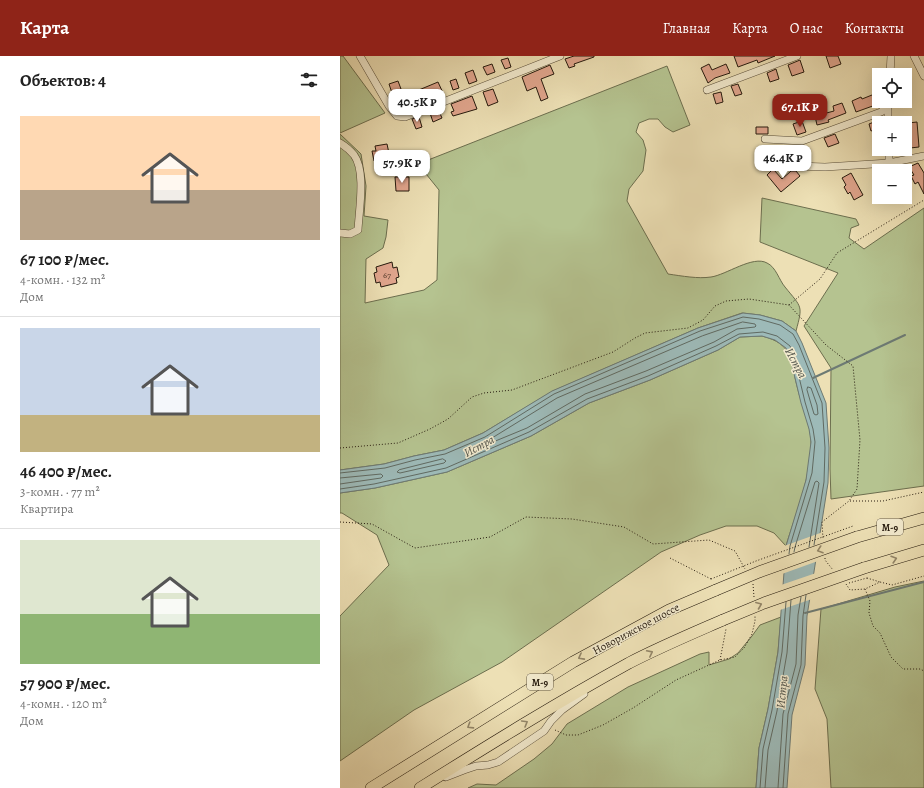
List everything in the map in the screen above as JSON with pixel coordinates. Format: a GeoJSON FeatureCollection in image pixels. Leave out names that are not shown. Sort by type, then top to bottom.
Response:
{"type":"FeatureCollection","features":[{"type":"Feature","properties":{"kind":"highway","name":"Новорижское шоссе"},"geometry":{"type":"LineString","coordinates":[[371,788],[573,662],[669,610],[759,572],[857,537],[924,518]]}},
{"type":"Feature","properties":{"kind":"highway","name":"М-9"},"geometry":{"type":"LineString","coordinates":[[420,788],[517,728],[667,644],[724,624],[772,600],[866,573],[924,550]]}},
{"type":"Feature","properties":{"kind":"street"},"geometry":{"type":"LineString","coordinates":[[360,56],[389,106],[397,116],[405,117],[560,56]]}},
{"type":"Feature","properties":{"kind":"street"},"geometry":{"type":"LineString","coordinates":[[707,90],[796,56]]}},
{"type":"Feature","properties":{"kind":"street"},"geometry":{"type":"LineString","coordinates":[[890,68],[891,56]]}},
{"type":"Feature","properties":{"kind":"street"},"geometry":{"type":"LineString","coordinates":[[914,56],[924,76]]}},
{"type":"Feature","properties":{"kind":"street"},"geometry":{"type":"LineString","coordinates":[[765,139],[802,141],[881,112],[884,108]]}},
{"type":"Feature","properties":{"kind":"street"},"geometry":{"type":"LineString","coordinates":[[340,142],[355,156],[360,168],[361,183],[358,230],[350,234],[340,234]]}},
{"type":"Feature","properties":{"kind":"street"},"geometry":{"type":"LineString","coordinates":[[889,156],[889,163]]}},
{"type":"Feature","properties":{"kind":"street"},"geometry":{"type":"LineString","coordinates":[[769,165],[825,167],[889,163],[924,156]]}},
{"type":"Feature","properties":{"kind":"street"},"geometry":{"type":"LineString","coordinates":[[424,788],[447,776],[464,770],[498,762],[544,731],[562,710],[629,664]]}},
{"type":"Feature","properties":{"kind":"path"},"geometry":{"type":"LineString","coordinates":[[789,305],[820,279],[837,253],[924,200]]}},
{"type":"Feature","properties":{"kind":"path"},"geometry":{"type":"LineString","coordinates":[[340,448],[398,443],[442,422],[472,397],[484,393],[512,390],[613,352],[634,338],[645,333],[688,328],[703,320],[715,306],[726,301],[748,299],[789,305],[826,345],[853,366],[860,440],[857,489],[849,501],[822,522],[824,545]]}},
{"type":"Feature","properties":{"kind":"path"},"geometry":{"type":"LineString","coordinates":[[849,501],[883,501],[924,492]]}},
{"type":"Feature","properties":{"kind":"path"},"geometry":{"type":"LineString","coordinates":[[340,522],[372,524],[415,548],[490,538],[526,517],[572,519],[624,527],[653,544],[709,540],[735,551],[746,569]]}},
{"type":"Feature","properties":{"kind":"path"},"geometry":{"type":"LineString","coordinates":[[670,558],[711,579],[853,526]]}},
{"type":"Feature","properties":{"kind":"path"},"geometry":{"type":"LineString","coordinates":[[824,553],[825,560],[835,572]]}},
{"type":"Feature","properties":{"kind":"path"},"geometry":{"type":"LineString","coordinates":[[880,582],[865,589],[850,590],[845,584],[866,573],[880,582],[892,584],[924,576]]}},
{"type":"Feature","properties":{"kind":"path"},"geometry":{"type":"LineString","coordinates":[[752,582],[754,597]]}},
{"type":"Feature","properties":{"kind":"path"},"geometry":{"type":"LineString","coordinates":[[865,589],[870,601],[869,613],[872,626],[880,633],[890,657],[903,670],[920,669],[924,671]]}},
{"type":"Feature","properties":{"kind":"path"},"geometry":{"type":"LineString","coordinates":[[547,726],[566,735],[578,735],[603,725],[633,708],[676,680],[720,660],[735,657],[744,648],[752,634],[756,621],[755,613]]}},
{"type":"Feature","properties":{"kind":"path"},"geometry":{"type":"LineString","coordinates":[[754,617],[761,614]]}},
{"type":"Feature","properties":{"kind":"path"},"geometry":{"type":"LineString","coordinates":[[720,660],[724,624]]}},
{"type":"Feature","properties":{"kind":"green space"},"geometry":{"type":"Polygon","coordinates":[[[340,56],[343,56],[385,113],[340,133],[340,56]]]}},
{"type":"Feature","properties":{"kind":"green space"},"geometry":{"type":"Polygon","coordinates":[[[667,66],[690,125],[673,132],[665,127],[658,119],[649,119],[639,123],[636,132],[643,140],[646,150],[643,171],[629,189],[627,201],[668,274],[706,278],[747,263],[761,261],[770,265],[800,307],[800,316],[796,331],[782,321],[760,315],[742,313],[698,328],[553,391],[483,433],[444,450],[384,464],[340,470],[340,134],[361,154],[366,186],[364,216],[388,220],[383,248],[366,259],[365,303],[424,290],[437,280],[439,190],[418,164],[667,66]]]}},
{"type":"Feature","properties":{"kind":"green space"},"geometry":{"type":"Polygon","coordinates":[[[762,198],[856,219],[859,225],[851,228],[849,238],[864,249],[924,208],[924,486],[831,499],[831,368],[804,326],[838,273],[760,242],[762,198]]]}},
{"type":"Feature","properties":{"kind":"green space"},"geometry":{"type":"Polygon","coordinates":[[[762,336],[780,343],[785,348],[791,360],[811,435],[806,482],[786,546],[774,533],[757,526],[726,526],[700,535],[661,552],[502,662],[414,710],[340,761],[340,616],[389,565],[377,535],[340,513],[340,493],[375,488],[447,472],[531,436],[589,403],[650,380],[718,350],[740,337],[762,336]]]}},
{"type":"Feature","properties":{"kind":"green space"},"geometry":{"type":"Polygon","coordinates":[[[924,581],[924,788],[831,788],[827,719],[815,689],[821,609],[895,587],[924,581]]]}},
{"type":"Feature","properties":{"kind":"green space"},"geometry":{"type":"Polygon","coordinates":[[[781,617],[778,652],[768,709],[759,748],[756,788],[468,788],[477,784],[496,785],[534,759],[552,744],[567,724],[628,687],[700,654],[709,652],[709,665],[729,659],[738,653],[760,625],[781,617]]]}},
{"type":"Feature","properties":{"kind":"water","name":"Истра"},"geometry":{"type":"Polygon","coordinates":[[[743,313],[760,315],[782,321],[796,331],[826,403],[829,448],[828,483],[807,616],[805,665],[792,715],[787,788],[756,788],[759,748],[768,709],[778,652],[786,546],[806,480],[811,442],[790,357],[786,348],[775,340],[762,336],[740,337],[718,350],[650,380],[589,403],[531,436],[447,472],[375,488],[340,493],[340,470],[384,464],[444,450],[483,433],[552,391],[698,328],[743,313]]]}},
{"type":"Feature","properties":{"kind":"pier"},"geometry":{"type":"Polygon","coordinates":[[[823,532],[818,561],[782,574],[784,546],[823,532]]]}},
{"type":"Feature","properties":{"kind":"pier"},"geometry":{"type":"Polygon","coordinates":[[[816,573],[812,599],[780,610],[781,585],[816,573]]]}},
{"type":"Feature","properties":{"kind":"building"},"geometry":{"type":"Polygon","coordinates":[[[574,56],[594,57],[574,64],[575,66],[569,68],[565,59],[574,56]]]}},
{"type":"Feature","properties":{"kind":"building"},"geometry":{"type":"Polygon","coordinates":[[[734,56],[775,56],[758,63],[757,60],[738,67],[734,56]]]}},
{"type":"Feature","properties":{"kind":"building"},"geometry":{"type":"Polygon","coordinates":[[[826,56],[838,56],[841,64],[830,68],[826,56]]]}},
{"type":"Feature","properties":{"kind":"building"},"geometry":{"type":"Polygon","coordinates":[[[508,58],[511,67],[505,69],[501,60],[508,58]]]}},
{"type":"Feature","properties":{"kind":"building"},"geometry":{"type":"Polygon","coordinates":[[[800,60],[804,72],[792,76],[788,65],[800,60]]]}},
{"type":"Feature","properties":{"kind":"building"},"geometry":{"type":"Polygon","coordinates":[[[492,64],[495,72],[487,75],[483,67],[492,64]]]}},
{"type":"Feature","properties":{"kind":"building"},"geometry":{"type":"Polygon","coordinates":[[[709,64],[712,70],[726,64],[730,73],[715,78],[708,83],[701,68],[709,64]]]}},
{"type":"Feature","properties":{"kind":"building"},"geometry":{"type":"Polygon","coordinates":[[[550,65],[554,74],[541,79],[548,98],[541,101],[536,87],[527,91],[522,77],[550,65]]]}},
{"type":"Feature","properties":{"kind":"building"},"geometry":{"type":"Polygon","coordinates":[[[776,69],[779,79],[770,82],[767,73],[776,69]]]}},
{"type":"Feature","properties":{"kind":"building"},"geometry":{"type":"Polygon","coordinates":[[[473,70],[477,81],[469,84],[465,73],[473,70]]]}},
{"type":"Feature","properties":{"kind":"building"},"geometry":{"type":"Polygon","coordinates":[[[456,79],[459,88],[453,90],[450,81],[456,79]]]}},
{"type":"Feature","properties":{"kind":"building"},"geometry":{"type":"Polygon","coordinates":[[[398,81],[401,89],[392,93],[389,84],[398,81]]]}},
{"type":"Feature","properties":{"kind":"building"},"geometry":{"type":"Polygon","coordinates":[[[438,82],[443,93],[417,101],[414,92],[438,82]]]}},
{"type":"Feature","properties":{"kind":"building"},"geometry":{"type":"Polygon","coordinates":[[[738,84],[742,94],[735,96],[731,86],[738,84]]]}},
{"type":"Feature","properties":{"kind":"building"},"geometry":{"type":"Polygon","coordinates":[[[493,89],[498,102],[488,106],[483,92],[493,89]]]}},
{"type":"Feature","properties":{"kind":"building"},"geometry":{"type":"Polygon","coordinates":[[[721,92],[723,102],[716,104],[713,94],[721,92]]]}},
{"type":"Feature","properties":{"kind":"building"},"geometry":{"type":"Polygon","coordinates":[[[872,95],[872,106],[856,112],[852,101],[861,97],[862,99],[872,95]]]}},
{"type":"Feature","properties":{"kind":"building"},"geometry":{"type":"Polygon","coordinates":[[[472,96],[477,109],[453,116],[451,112],[454,111],[451,104],[472,96]]]}},
{"type":"Feature","properties":{"kind":"building"},"geometry":{"type":"Polygon","coordinates":[[[842,103],[846,113],[828,120],[829,122],[817,125],[815,116],[834,111],[833,106],[842,103]]]}},
{"type":"Feature","properties":{"kind":"building"},"geometry":{"type":"Polygon","coordinates":[[[438,109],[442,118],[433,122],[430,113],[438,109]]]}},
{"type":"Feature","properties":{"kind":"building"},"geometry":{"type":"Polygon","coordinates":[[[419,117],[422,127],[416,129],[412,119],[419,117]]]}},
{"type":"Feature","properties":{"kind":"building"},"geometry":{"type":"Polygon","coordinates":[[[802,121],[806,132],[797,135],[793,124],[802,121]]]}},
{"type":"Feature","properties":{"kind":"building"},"geometry":{"type":"Polygon","coordinates":[[[917,122],[919,147],[912,148],[912,123],[917,122]]]}},
{"type":"Feature","properties":{"kind":"building"},"geometry":{"type":"Polygon","coordinates":[[[872,123],[871,131],[869,124],[872,123]]]}},
{"type":"Feature","properties":{"kind":"building"},"geometry":{"type":"Polygon","coordinates":[[[756,127],[768,127],[768,134],[756,134],[756,127]]]}},
{"type":"Feature","properties":{"kind":"building"},"geometry":{"type":"Polygon","coordinates":[[[835,134],[839,143],[828,147],[824,138],[835,134]]]}},
{"type":"Feature","properties":{"kind":"building"},"geometry":{"type":"Polygon","coordinates":[[[387,144],[390,158],[374,161],[372,151],[376,151],[375,146],[387,144]]]}},
{"type":"Feature","properties":{"kind":"building"},"geometry":{"type":"Polygon","coordinates":[[[918,163],[924,173],[924,194],[918,182],[915,184],[912,178],[912,176],[914,175],[912,172],[912,166],[918,163]]]}},
{"type":"Feature","properties":{"kind":"building"},"geometry":{"type":"Polygon","coordinates":[[[774,170],[782,179],[791,171],[796,171],[800,176],[781,192],[767,175],[774,170]]]}},
{"type":"Feature","properties":{"kind":"building"},"geometry":{"type":"Polygon","coordinates":[[[851,173],[863,195],[854,200],[850,192],[848,194],[844,187],[846,185],[842,178],[851,173]]]}},
{"type":"Feature","properties":{"kind":"building"},"geometry":{"type":"Polygon","coordinates":[[[395,177],[409,177],[409,191],[396,191],[395,177]]]}},
{"type":"Feature","properties":{"kind":"building"},"geometry":{"type":"Polygon","coordinates":[[[392,262],[393,268],[397,267],[399,277],[396,278],[397,283],[381,287],[380,282],[376,283],[374,273],[377,272],[376,267],[392,262]]]}},
{"type":"Feature","properties":{"kind":"waterway","name":"Истра"},"geometry":{"type":"LineString","coordinates":[[813,378],[905,335]]}},
{"type":"Feature","properties":{"kind":"waterway"},"geometry":{"type":"LineString","coordinates":[[805,613],[924,582]]}}]}
